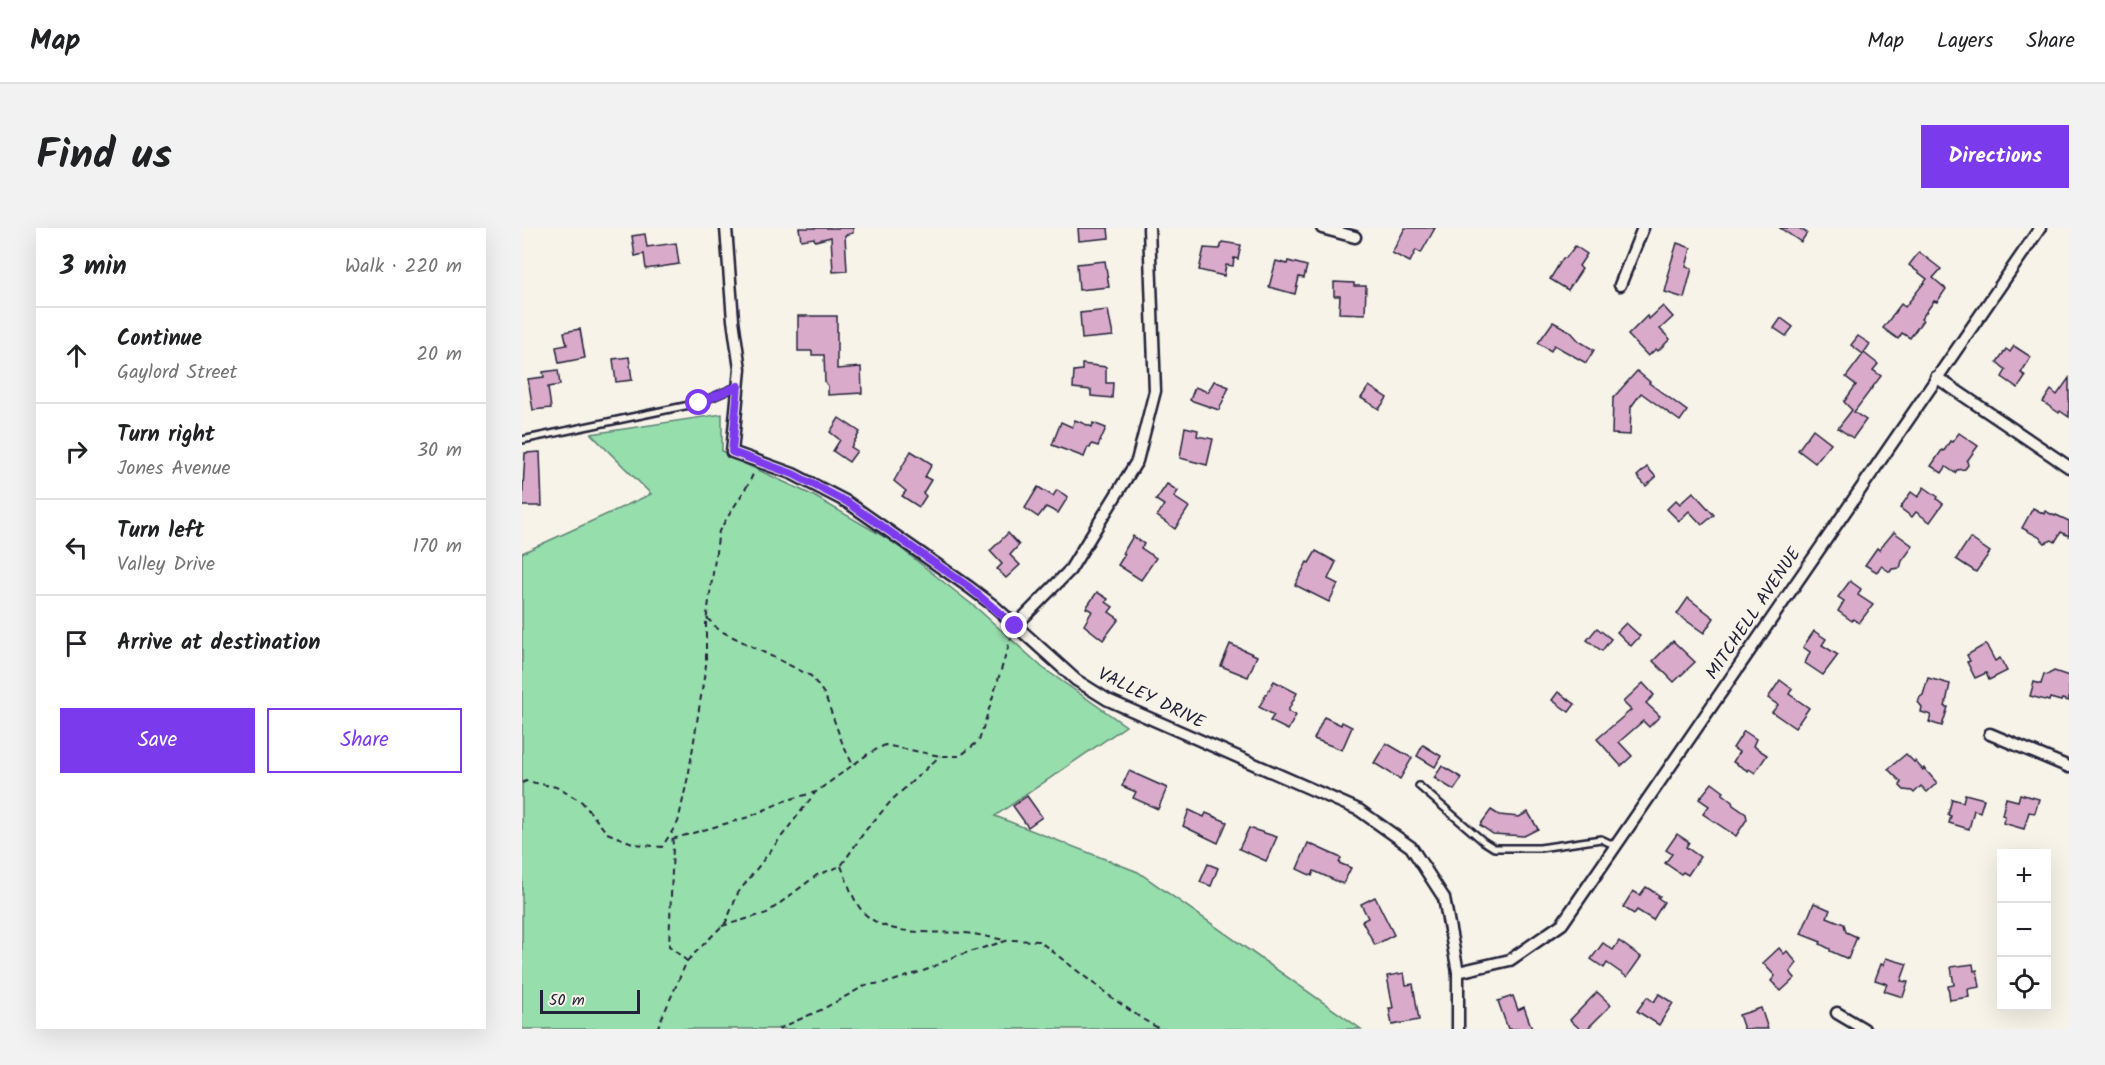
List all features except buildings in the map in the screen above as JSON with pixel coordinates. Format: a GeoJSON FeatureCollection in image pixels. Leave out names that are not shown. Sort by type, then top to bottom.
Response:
{"type":"FeatureCollection","features":[{"type":"Feature","properties":{"kind":"street"},"geometry":{"type":"LineString","coordinates":[[726,228],[733,320],[740,369],[738,386]]}},
{"type":"Feature","properties":{"kind":"street"},"geometry":{"type":"LineString","coordinates":[[1015,626],[1070,570],[1137,461],[1155,391],[1149,228]]}},
{"type":"Feature","properties":{"kind":"street"},"geometry":{"type":"LineString","coordinates":[[1322,228],[1355,237]]}},
{"type":"Feature","properties":{"kind":"street"},"geometry":{"type":"LineString","coordinates":[[1620,285],[1643,228]]}},
{"type":"Feature","properties":{"kind":"street","name":"MITCHELL AVENUE"},"geometry":{"type":"LineString","coordinates":[[1458,972],[1510,960],[1562,924],[2040,228]]}},
{"type":"Feature","properties":{"kind":"street"},"geometry":{"type":"LineString","coordinates":[[1936,377],[2069,467]]}},
{"type":"Feature","properties":{"kind":"street","name":"VALLEY DRIVE"},"geometry":{"type":"LineString","coordinates":[[738,386],[732,452],[793,474],[847,502],[969,587],[1076,681],[1108,700],[1359,810],[1411,847],[1444,898],[1458,972],[1458,1029]]}},
{"type":"Feature","properties":{"kind":"street"},"geometry":{"type":"LineString","coordinates":[[1990,734],[2069,767]]}},
{"type":"Feature","properties":{"kind":"street"},"geometry":{"type":"LineString","coordinates":[[1837,1013],[1864,1029]]}},
{"type":"Feature","properties":{"kind":"lane"},"geometry":{"type":"LineString","coordinates":[[522,440],[699,403],[738,386]]}},
{"type":"Feature","properties":{"kind":"lane"},"geometry":{"type":"LineString","coordinates":[[1419,786],[1494,848],[1540,848],[1601,839],[1616,846]]}},
{"type":"Feature","properties":{"kind":"path"},"geometry":{"type":"LineString","coordinates":[[522,783],[526,781],[556,787],[582,801],[607,833],[635,844],[662,848],[678,822],[694,744],[706,665],[707,618],[719,531],[749,483],[758,461]]}},
{"type":"Feature","properties":{"kind":"path"},"geometry":{"type":"LineString","coordinates":[[707,618],[718,630],[811,676],[825,695],[843,745],[853,765]]}},
{"type":"Feature","properties":{"kind":"path"},"geometry":{"type":"LineString","coordinates":[[657,1029],[687,961],[726,922],[738,892],[816,792],[885,745],[940,756],[960,756],[979,741],[1015,626]]}},
{"type":"Feature","properties":{"kind":"path"},"geometry":{"type":"LineString","coordinates":[[722,926],[767,914],[817,875],[841,866],[865,831],[893,799],[940,756]]}},
{"type":"Feature","properties":{"kind":"path"},"geometry":{"type":"LineString","coordinates":[[672,839],[749,818],[784,801],[816,792]]}},
{"type":"Feature","properties":{"kind":"path"},"geometry":{"type":"LineString","coordinates":[[672,833],[669,946],[687,961]]}},
{"type":"Feature","properties":{"kind":"path"},"geometry":{"type":"LineString","coordinates":[[841,866],[855,900],[866,915],[881,925],[897,930],[967,934],[1006,941],[1039,941],[1111,997],[1160,1029]]}},
{"type":"Feature","properties":{"kind":"path"},"geometry":{"type":"LineString","coordinates":[[778,1029],[823,1009],[866,985],[890,982],[926,970],[956,956],[1006,941]]}},
{"type":"Feature","properties":{"kind":"green space"},"geometry":{"type":"Polygon","coordinates":[[[722,414],[722,451],[812,495],[893,542],[979,610],[1043,668],[1126,726],[995,816],[1138,872],[1361,1029],[522,1029],[522,553],[651,494],[591,434],[722,414]]]}},
{"type":"Feature","properties":{"kind":"route"},"geometry":{"type":"LineString","coordinates":[[699,403],[738,386],[732,452],[793,474],[847,502],[969,587],[1015,626]]}}]}
